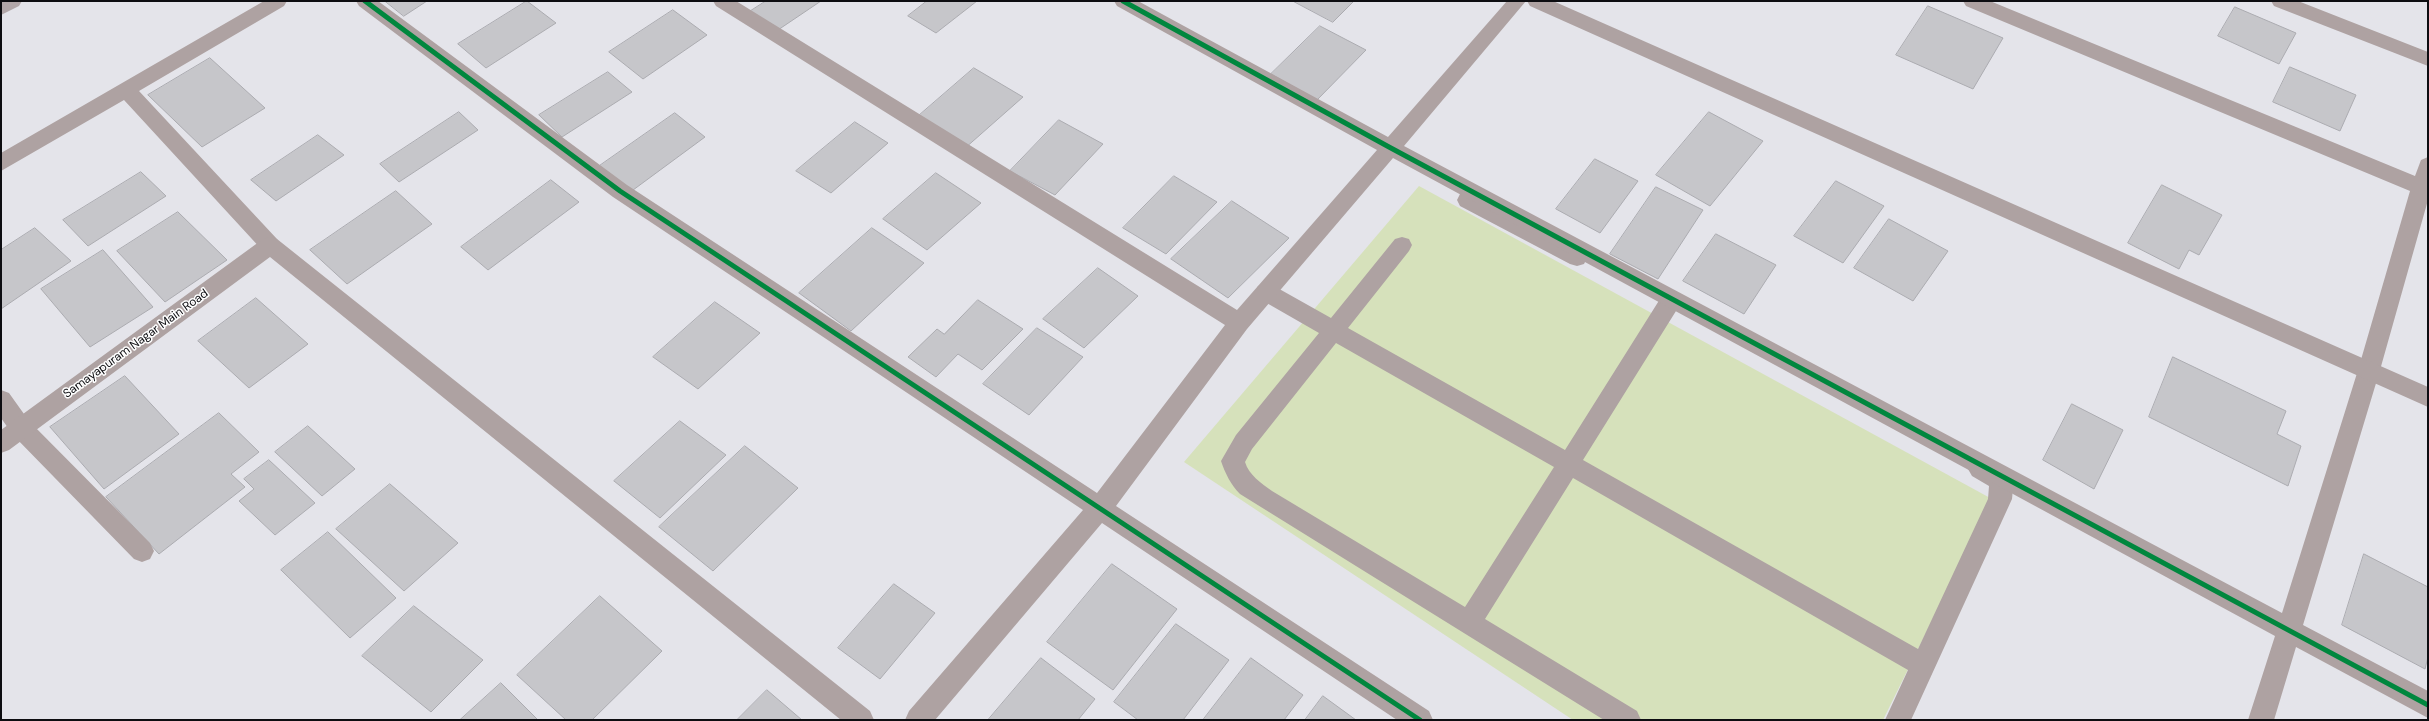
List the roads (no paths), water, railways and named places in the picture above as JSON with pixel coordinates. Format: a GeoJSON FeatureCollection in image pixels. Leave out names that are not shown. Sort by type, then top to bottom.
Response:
{"type":"FeatureCollection","features":[{"type":"Feature","properties":{"kind":"highway"},"geometry":{"type":"LineString","coordinates":[[1,8],[13,1]]}},
{"type":"Feature","properties":{"kind":"street"},"geometry":{"type":"LineString","coordinates":[[1,163],[125,89],[278,1]]}},
{"type":"Feature","properties":{"kind":"street"},"geometry":{"type":"LineString","coordinates":[[365,1],[620,192],[1420,720]]}},
{"type":"Feature","properties":{"kind":"street"},"geometry":{"type":"LineString","coordinates":[[722,1],[1239,323]]}},
{"type":"Feature","properties":{"kind":"street"},"geometry":{"type":"LineString","coordinates":[[1123,1],[1389,147],[2428,705]]}},
{"type":"Feature","properties":{"kind":"street"},"geometry":{"type":"LineString","coordinates":[[918,720],[1100,508],[1239,323],[1389,147],[1517,1]]}},
{"type":"Feature","properties":{"kind":"street"},"geometry":{"type":"LineString","coordinates":[[1536,1],[2428,397]]}},
{"type":"Feature","properties":{"kind":"street"},"geometry":{"type":"LineString","coordinates":[[1972,1],[2425,189]]}},
{"type":"Feature","properties":{"kind":"street"},"geometry":{"type":"LineString","coordinates":[[2280,1],[2428,59]]}},
{"type":"Feature","properties":{"kind":"street"},"geometry":{"type":"LineString","coordinates":[[125,89],[270,245],[861,720]]}},
{"type":"Feature","properties":{"kind":"street"},"geometry":{"type":"LineString","coordinates":[[2261,720],[2425,189],[2428,165]]}},
{"type":"Feature","properties":{"kind":"street"},"geometry":{"type":"LineString","coordinates":[[1468,200],[1997,479],[2002,488],[2000,499],[1898,720]]}},
{"type":"Feature","properties":{"kind":"street","name":"Samayapuram Nagar Main Road"},"geometry":{"type":"LineString","coordinates":[[1,443],[270,245]]}},
{"type":"Feature","properties":{"kind":"street"},"geometry":{"type":"LineString","coordinates":[[1402,245],[1244,442],[1233,461],[1237,474],[1245,485],[1264,498],[1628,720]]}},
{"type":"Feature","properties":{"kind":"street"},"geometry":{"type":"LineString","coordinates":[[1266,292],[1923,665]]}},
{"type":"Feature","properties":{"kind":"street"},"geometry":{"type":"LineString","coordinates":[[1469,623],[1668,305]]}},
{"type":"Feature","properties":{"kind":"street"},"geometry":{"type":"LineString","coordinates":[[1,400],[21,428],[142,551]]}}]}
